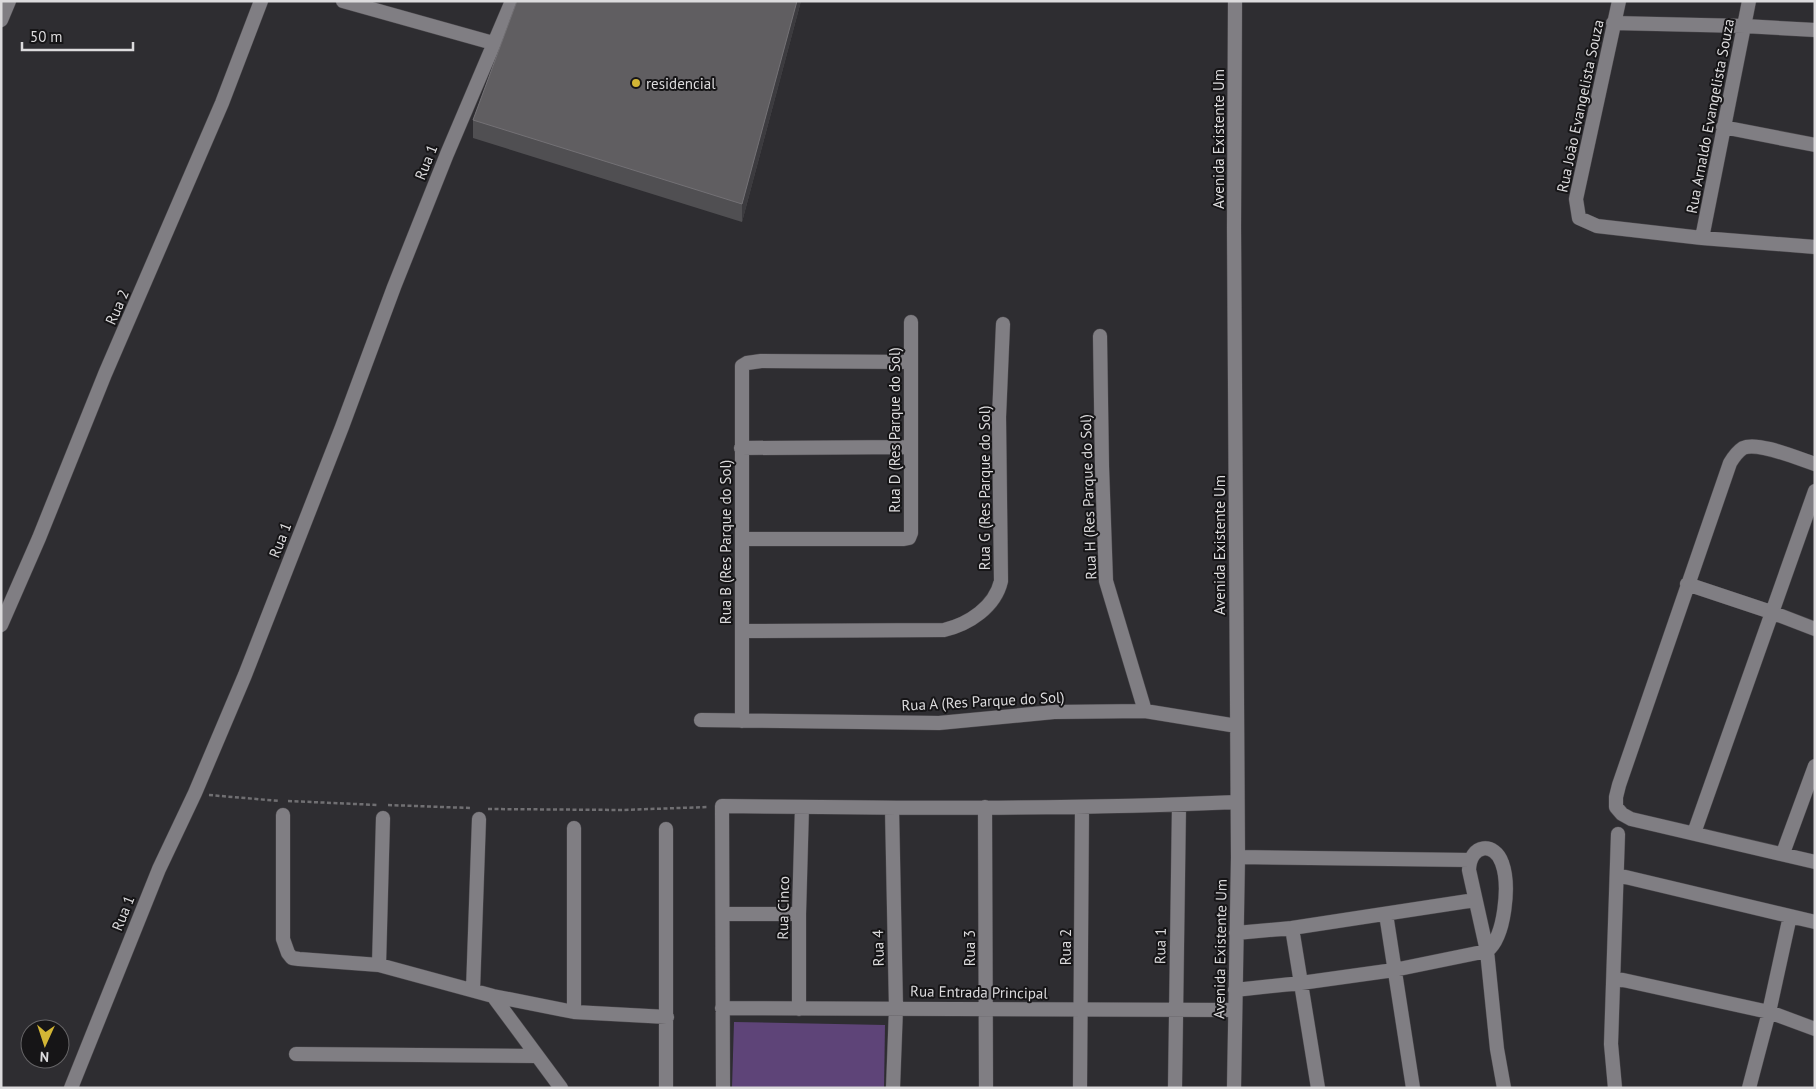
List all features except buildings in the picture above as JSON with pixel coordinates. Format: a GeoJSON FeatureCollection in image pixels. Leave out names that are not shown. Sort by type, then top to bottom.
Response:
{"type":"FeatureCollection","features":[{"type":"Feature","properties":{"kind":"street"},"geometry":{"type":"LineString","coordinates":[[1,20],[9,1]]}},
{"type":"Feature","properties":{"kind":"street","name":"Rua 2"},"geometry":{"type":"LineString","coordinates":[[1,625],[39,538],[105,374],[222,103],[261,1]]}},
{"type":"Feature","properties":{"kind":"street"},"geometry":{"type":"LineString","coordinates":[[342,1],[494,43]]}},
{"type":"Feature","properties":{"kind":"street","name":"Rua 1"},"geometry":{"type":"LineString","coordinates":[[71,1088],[159,869],[195,793],[245,675],[342,427],[394,287],[447,154],[512,1]]}},
{"type":"Feature","properties":{"kind":"street","name":"Avenida Existente Um"},"geometry":{"type":"LineString","coordinates":[[1234,1088],[1238,858],[1234,237],[1235,1]]}},
{"type":"Feature","properties":{"kind":"street","name":"Rua João Evangelista Souza"},"geometry":{"type":"LineString","coordinates":[[1619,1],[1576,199],[1579,218],[1597,226],[1702,238]]}},
{"type":"Feature","properties":{"kind":"street","name":"Rua Arnaldo Evangelista Souza"},"geometry":{"type":"LineString","coordinates":[[1702,238],[1750,1]]}},
{"type":"Feature","properties":{"kind":"street"},"geometry":{"type":"LineString","coordinates":[[1613,23],[1744,26],[1815,30]]}},
{"type":"Feature","properties":{"kind":"street"},"geometry":{"type":"LineString","coordinates":[[1723,127],[1815,145]]}},
{"type":"Feature","properties":{"kind":"street"},"geometry":{"type":"LineString","coordinates":[[1702,238],[1815,247]]}},
{"type":"Feature","properties":{"kind":"street","name":"Rua D (Res Parque do Sol)"},"geometry":{"type":"LineString","coordinates":[[743,539],[909,538],[911,533],[911,322]]}},
{"type":"Feature","properties":{"kind":"street","name":"Rua G (Res Parque do Sol)"},"geometry":{"type":"LineString","coordinates":[[742,631],[944,630],[967,622],[992,600],[1001,581],[999,417],[1003,324]]}},
{"type":"Feature","properties":{"kind":"street","name":"Rua H (Res Parque do Sol)"},"geometry":{"type":"LineString","coordinates":[[1100,336],[1106,581],[1145,711]]}},
{"type":"Feature","properties":{"kind":"street","name":"Rua B (Res Parque do Sol)"},"geometry":{"type":"LineString","coordinates":[[742,721],[742,370],[745,364],[761,361],[911,362]]}},
{"type":"Feature","properties":{"kind":"street"},"geometry":{"type":"LineString","coordinates":[[1815,464],[1753,446],[1743,448],[1730,463],[1687,584],[1616,797],[1616,807],[1622,814],[1631,819],[1815,862]]}},
{"type":"Feature","properties":{"kind":"street"},"geometry":{"type":"LineString","coordinates":[[741,448],[910,447]]}},
{"type":"Feature","properties":{"kind":"street"},"geometry":{"type":"LineString","coordinates":[[1694,833],[1815,491]]}},
{"type":"Feature","properties":{"kind":"street"},"geometry":{"type":"LineString","coordinates":[[1687,584],[1815,629]]}},
{"type":"Feature","properties":{"kind":"street","name":"Rua A (Res Parque do Sol)"},"geometry":{"type":"LineString","coordinates":[[701,720],[939,723],[1054,712],[1145,711],[1237,726]]}},
{"type":"Feature","properties":{"kind":"street"},"geometry":{"type":"LineString","coordinates":[[1783,853],[1815,766]]}},
{"type":"Feature","properties":{"kind":"street"},"geometry":{"type":"LineString","coordinates":[[723,1088],[722,806],[985,808],[1180,805],[1237,802]]}},
{"type":"Feature","properties":{"kind":"street","name":"Rua 1"},"geometry":{"type":"LineString","coordinates":[[1175,1088],[1180,805]]}},
{"type":"Feature","properties":{"kind":"street","name":"Rua Cinco"},"geometry":{"type":"LineString","coordinates":[[799,1009],[802,807]]}},
{"type":"Feature","properties":{"kind":"street","name":"Rua 2"},"geometry":{"type":"LineString","coordinates":[[1080,1088],[1082,807]]}},
{"type":"Feature","properties":{"kind":"street","name":"Rua 4"},"geometry":{"type":"LineString","coordinates":[[892,808],[896,1008],[893,1088]]}},
{"type":"Feature","properties":{"kind":"street","name":"Rua 3"},"geometry":{"type":"LineString","coordinates":[[985,808],[986,1088]]}},
{"type":"Feature","properties":{"kind":"street"},"geometry":{"type":"LineString","coordinates":[[473,990],[478,812]]}},
{"type":"Feature","properties":{"kind":"street"},"geometry":{"type":"LineString","coordinates":[[283,815],[283,939],[288,953],[294,958],[307,961],[379,965],[493,996],[574,1012],[667,1017]]}},
{"type":"Feature","properties":{"kind":"street"},"geometry":{"type":"LineString","coordinates":[[379,965],[383,818]]}},
{"type":"Feature","properties":{"kind":"street"},"geometry":{"type":"LineString","coordinates":[[574,828],[574,1012]]}},
{"type":"Feature","properties":{"kind":"street"},"geometry":{"type":"LineString","coordinates":[[666,829],[666,1088]]}},
{"type":"Feature","properties":{"kind":"street"},"geometry":{"type":"LineString","coordinates":[[1615,1088],[1611,1044],[1618,834]]}},
{"type":"Feature","properties":{"kind":"street"},"geometry":{"type":"LineString","coordinates":[[1235,990],[1394,970],[1487,951],[1495,943],[1500,933],[1506,892],[1502,862],[1496,852],[1488,849],[1479,849],[1472,855],[1469,870],[1487,951],[1497,1049],[1504,1088]]}},
{"type":"Feature","properties":{"kind":"street"},"geometry":{"type":"LineString","coordinates":[[1238,858],[1470,860]]}},
{"type":"Feature","properties":{"kind":"street"},"geometry":{"type":"LineString","coordinates":[[1618,875],[1815,922]]}},
{"type":"Feature","properties":{"kind":"street"},"geometry":{"type":"LineString","coordinates":[[1236,933],[1292,928],[1475,900]]}},
{"type":"Feature","properties":{"kind":"street"},"geometry":{"type":"LineString","coordinates":[[723,914],[799,914]]}},
{"type":"Feature","properties":{"kind":"street"},"geometry":{"type":"LineString","coordinates":[[1386,914],[1413,1088]]}},
{"type":"Feature","properties":{"kind":"street"},"geometry":{"type":"LineString","coordinates":[[1749,1088],[1769,1012],[1790,916]]}},
{"type":"Feature","properties":{"kind":"street"},"geometry":{"type":"LineString","coordinates":[[1292,928],[1318,1088]]}},
{"type":"Feature","properties":{"kind":"street"},"geometry":{"type":"LineString","coordinates":[[1614,978],[1769,1012],[1815,1029]]}},
{"type":"Feature","properties":{"kind":"street"},"geometry":{"type":"LineString","coordinates":[[493,996],[561,1088]]}},
{"type":"Feature","properties":{"kind":"street","name":"Rua Entrada Principal"},"geometry":{"type":"LineString","coordinates":[[722,1008],[1234,1010]]}},
{"type":"Feature","properties":{"kind":"street"},"geometry":{"type":"LineString","coordinates":[[296,1054],[536,1056]]}},
{"type":"Feature","properties":{"kind":"path"},"geometry":{"type":"LineString","coordinates":[[195,793],[280,801],[478,812],[622,810],[722,806]]}},
{"type":"Feature","properties":{"kind":"shaded area"},"geometry":{"type":"Polygon","coordinates":[[[734,1022],[885,1025],[884,1088],[732,1088],[734,1022]]]}},
{"type":"Feature","properties":{"kind":"place","name":"residencial"},"geometry":{"type":"Point","coordinates":[636,83]}}]}
